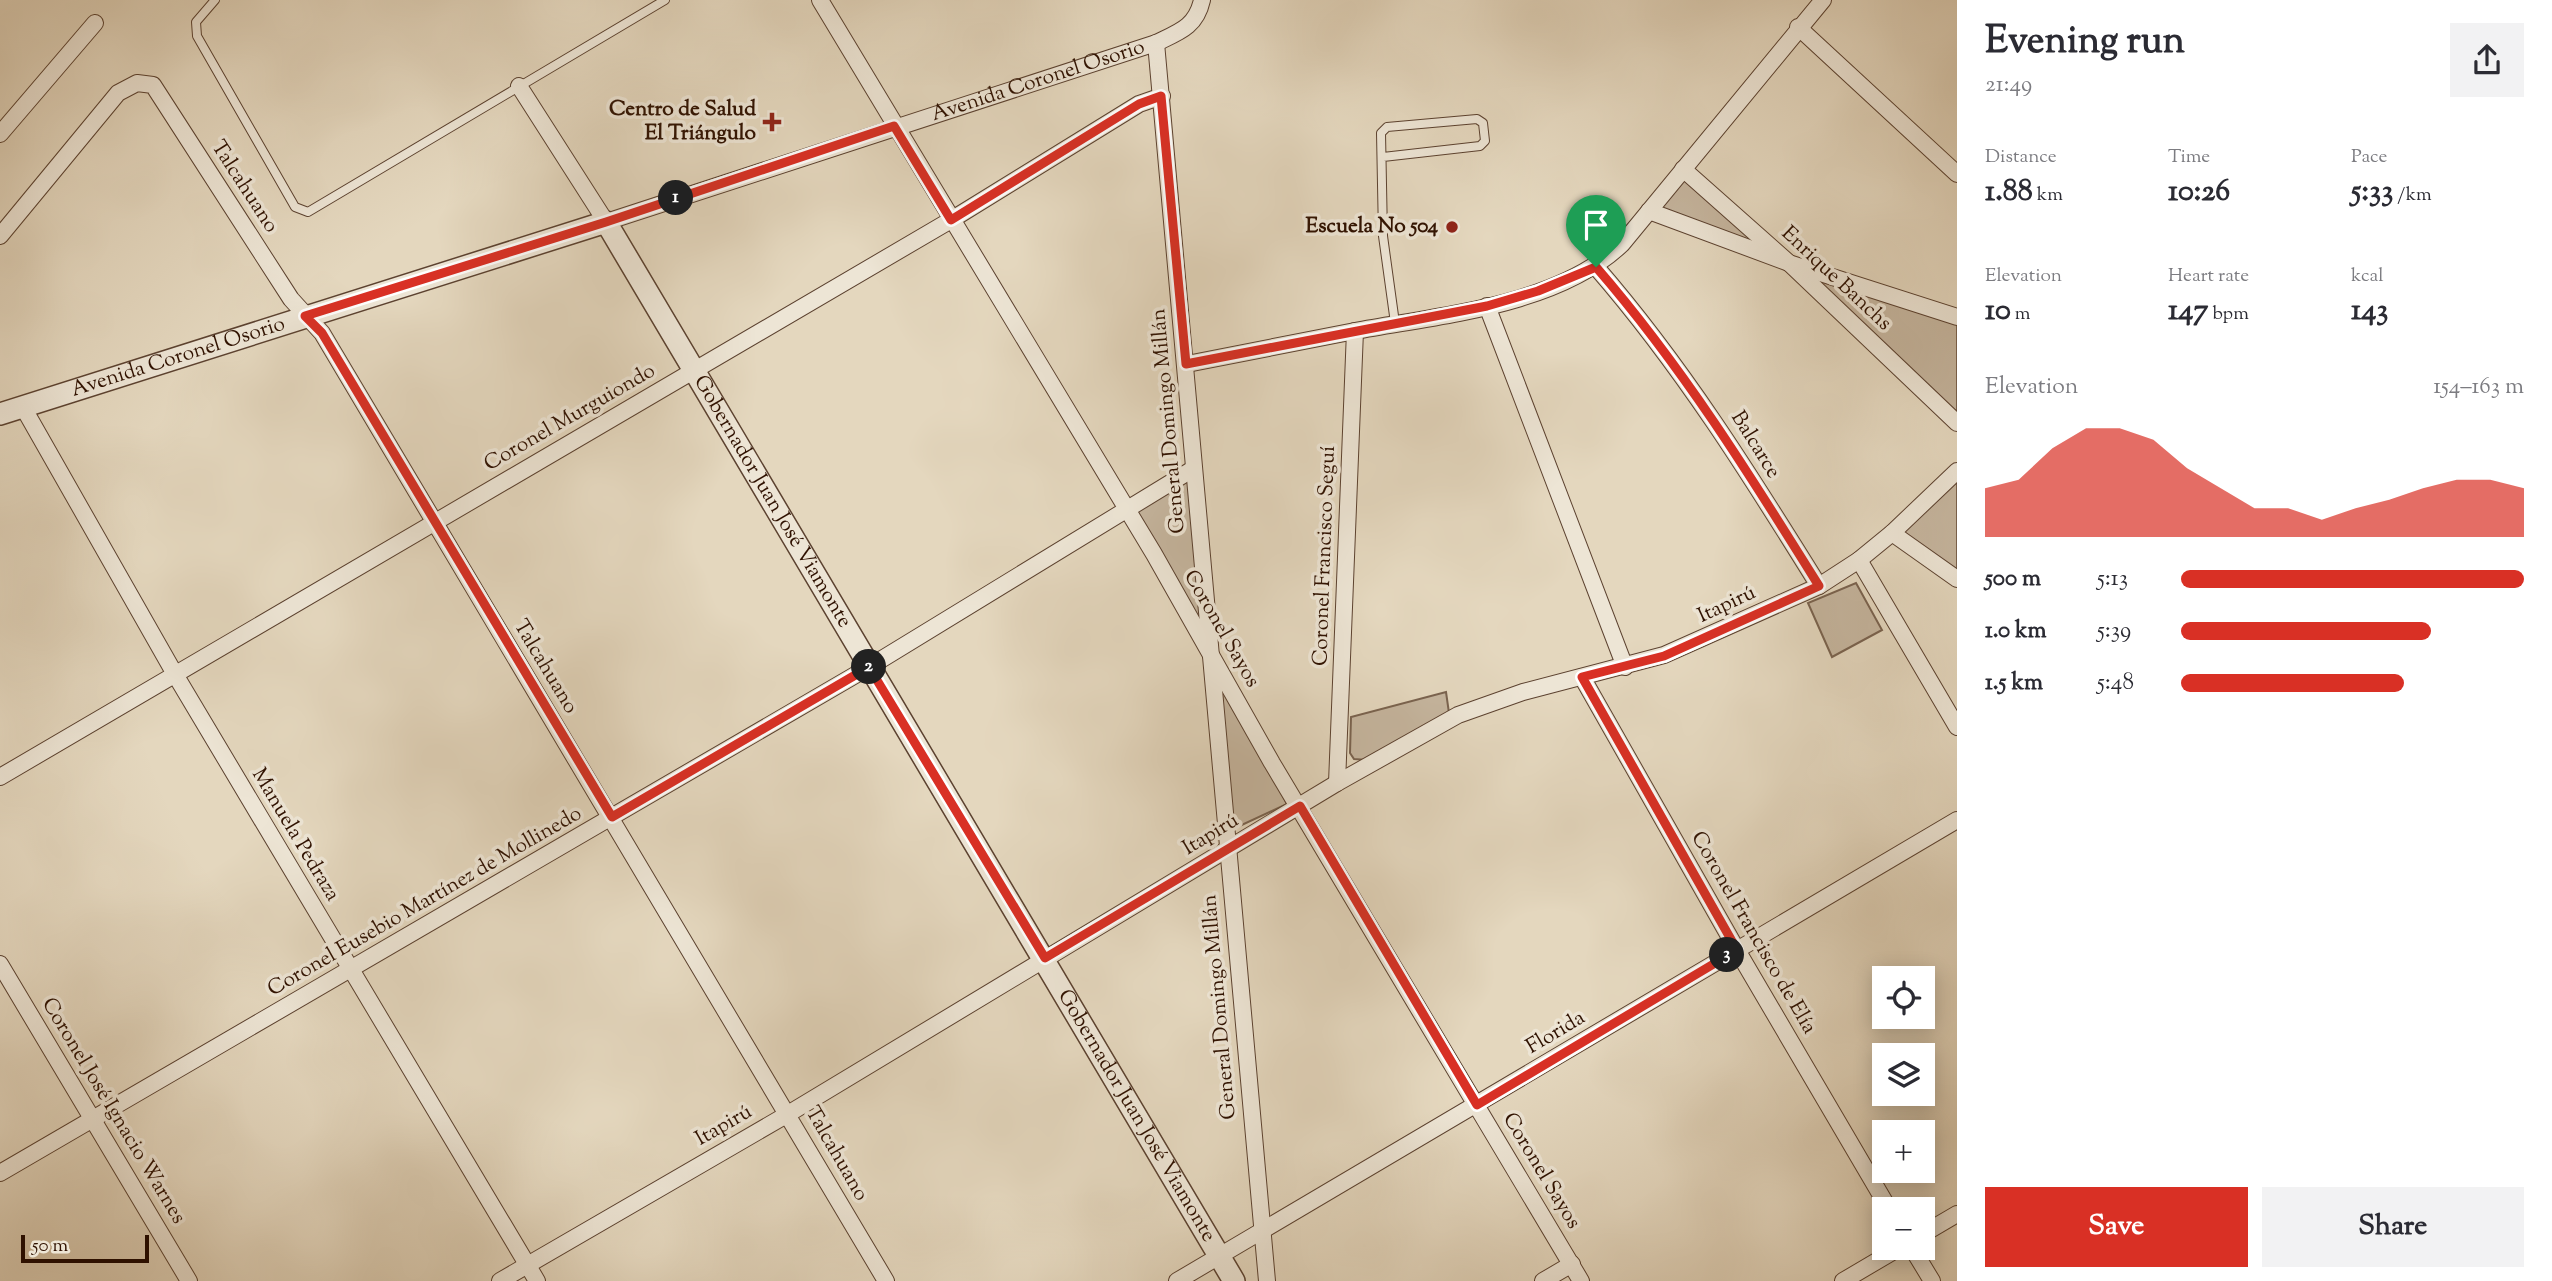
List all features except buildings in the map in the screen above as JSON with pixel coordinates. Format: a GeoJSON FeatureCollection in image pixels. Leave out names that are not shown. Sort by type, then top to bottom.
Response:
{"type":"FeatureCollection","features":[{"type":"Feature","properties":{"kind":"street","name":"Coronel Sayos"},"geometry":{"type":"LineString","coordinates":[[820,0],[1127,510],[1272,763],[1581,1281]]}},
{"type":"Feature","properties":{"kind":"street"},"geometry":{"type":"LineString","coordinates":[[1156,43],[1189,27],[1199,16],[1202,0]]}},
{"type":"Feature","properties":{"kind":"street"},"geometry":{"type":"LineString","coordinates":[[1186,364],[1487,306],[1538,291],[1596,267],[1622,244],[1798,27],[1823,0]]}},
{"type":"Feature","properties":{"kind":"street"},"geometry":{"type":"LineString","coordinates":[[0,134],[95,23]]}},
{"type":"Feature","properties":{"kind":"street"},"geometry":{"type":"LineString","coordinates":[[1798,27],[1957,174]]}},
{"type":"Feature","properties":{"kind":"street","name":"Avenida Coronel Osorio"},"geometry":{"type":"LineString","coordinates":[[0,414],[606,222],[894,126],[1156,43]]}},
{"type":"Feature","properties":{"kind":"street","name":"General Domingo Millán"},"geometry":{"type":"LineString","coordinates":[[1156,43],[1267,1281]]}},
{"type":"Feature","properties":{"kind":"street","name":"Talcahuano"},"geometry":{"type":"LineString","coordinates":[[0,236],[118,93],[137,83],[153,85],[305,316],[322,333],[886,1281]]}},
{"type":"Feature","properties":{"kind":"street","name":"Gobernador Juan José Viamonte"},"geometry":{"type":"LineString","coordinates":[[519,86],[606,222],[1045,958],[1234,1281]]}},
{"type":"Feature","properties":{"kind":"street","name":"Coronel Murguiondo"},"geometry":{"type":"LineString","coordinates":[[0,778],[951,220],[1139,104],[1161,96]]}},
{"type":"Feature","properties":{"kind":"street","name":"Enrique Banchs"},"geometry":{"type":"LineString","coordinates":[[1683,169],[1955,416]]}},
{"type":"Feature","properties":{"kind":"street"},"geometry":{"type":"LineString","coordinates":[[1649,211],[1789,264],[1957,317]]}},
{"type":"Feature","properties":{"kind":"street","name":"Balcarce"},"geometry":{"type":"LineString","coordinates":[[1596,267],[1644,322],[1716,421],[1819,586]]}},
{"type":"Feature","properties":{"kind":"street"},"geometry":{"type":"LineString","coordinates":[[1487,306],[1625,667]]}},
{"type":"Feature","properties":{"kind":"street","name":"Coronel Francisco Seguí"},"geometry":{"type":"LineString","coordinates":[[1337,783],[1355,331]]}},
{"type":"Feature","properties":{"kind":"street","name":"Manuela Pedraza"},"geometry":{"type":"LineString","coordinates":[[23,407],[176,676],[537,1281]]}},
{"type":"Feature","properties":{"kind":"street","name":"Coronel Eusebio Martínez de Mollinedo"},"geometry":{"type":"LineString","coordinates":[[0,1173],[352,971],[869,667],[1193,469]]}},
{"type":"Feature","properties":{"kind":"street","name":"Itapirú"},"geometry":{"type":"LineString","coordinates":[[500,1281],[788,1114],[1337,783],[1458,715],[1504,698],[1625,667],[1715,635],[1819,586],[1859,560],[1892,533],[1957,471]]}},
{"type":"Feature","properties":{"kind":"street"},"geometry":{"type":"LineString","coordinates":[[1892,533],[1957,579]]}},
{"type":"Feature","properties":{"kind":"street"},"geometry":{"type":"LineString","coordinates":[[1859,560],[1957,727]]}},
{"type":"Feature","properties":{"kind":"street","name":"Coronel Francisco de Elía"},"geometry":{"type":"LineString","coordinates":[[1582,677],[1737,950],[1882,1197]]}},
{"type":"Feature","properties":{"kind":"street","name":"Florida"},"geometry":{"type":"LineString","coordinates":[[1177,1281],[1957,820]]}},
{"type":"Feature","properties":{"kind":"street","name":"Coronel José Ignacio Warnes"},"geometry":{"type":"LineString","coordinates":[[0,964],[189,1281]]}},
{"type":"Feature","properties":{"kind":"street"},"geometry":{"type":"LineString","coordinates":[[1935,1227],[1957,1214]]}},
{"type":"Feature","properties":{"kind":"street"},"geometry":{"type":"LineString","coordinates":[[1843,1281],[1879,1260]]}},
{"type":"Feature","properties":{"kind":"street"},"geometry":{"type":"LineString","coordinates":[[1919,1260],[1932,1281]]}},
{"type":"Feature","properties":{"kind":"street"},"geometry":{"type":"LineString","coordinates":[[1543,1281],[1572,1264]]}},
{"type":"Feature","properties":{"kind":"lane"},"geometry":{"type":"LineString","coordinates":[[215,0],[196,22],[197,36],[300,211],[314,210],[665,0]]}},
{"type":"Feature","properties":{"kind":"lane"},"geometry":{"type":"LineString","coordinates":[[1383,157],[1480,146],[1485,141],[1483,124],[1477,119],[1387,127],[1381,133],[1383,236],[1395,323]]}},
{"type":"Feature","properties":{"kind":"shaded area"},"geometry":{"type":"Polygon","coordinates":[[[1683,169],[1789,263],[1649,211],[1683,169]]]}},
{"type":"Feature","properties":{"kind":"shaded area"},"geometry":{"type":"Polygon","coordinates":[[[1789,263],[1957,317],[1957,411],[1952,415],[1789,263]]]}},
{"type":"Feature","properties":{"kind":"shaded area"},"geometry":{"type":"Polygon","coordinates":[[[1193,469],[1209,651],[1127,510],[1193,469]]]}},
{"type":"Feature","properties":{"kind":"shaded area"},"geometry":{"type":"Polygon","coordinates":[[[1957,471],[1957,579],[1892,533],[1957,471]]]}},
{"type":"Feature","properties":{"kind":"shaded area"},"geometry":{"type":"Polygon","coordinates":[[[1856,583],[1882,630],[1832,657],[1808,603],[1856,583]]]}},
{"type":"Feature","properties":{"kind":"shaded area"},"geometry":{"type":"Polygon","coordinates":[[[1209,651],[1287,804],[1231,830],[1209,651]]]}},
{"type":"Feature","properties":{"kind":"shaded area"},"geometry":{"type":"Polygon","coordinates":[[[1446,692],[1449,713],[1367,760],[1354,759],[1350,753],[1351,717],[1446,692]]]}},
{"type":"Feature","properties":{"kind":"place","name":"Centro de Salud El Triángulo"},"geometry":{"type":"Point","coordinates":[772,122]}},
{"type":"Feature","properties":{"kind":"place","name":"Escuela No 504"},"geometry":{"type":"Point","coordinates":[1452,227]}},
{"type":"Feature","properties":{"kind":"route"},"geometry":{"type":"LineString","coordinates":[[1161,96],[1186,364],[1487,306],[1538,291],[1596,267],[1644,322],[1716,421],[1819,586],[1664,656],[1582,677],[1737,950],[1477,1105],[1300,806],[1045,958],[869,667],[612,817],[433,523],[322,333],[305,316],[606,222],[894,126],[951,220],[1139,104],[1161,96]]}}]}
